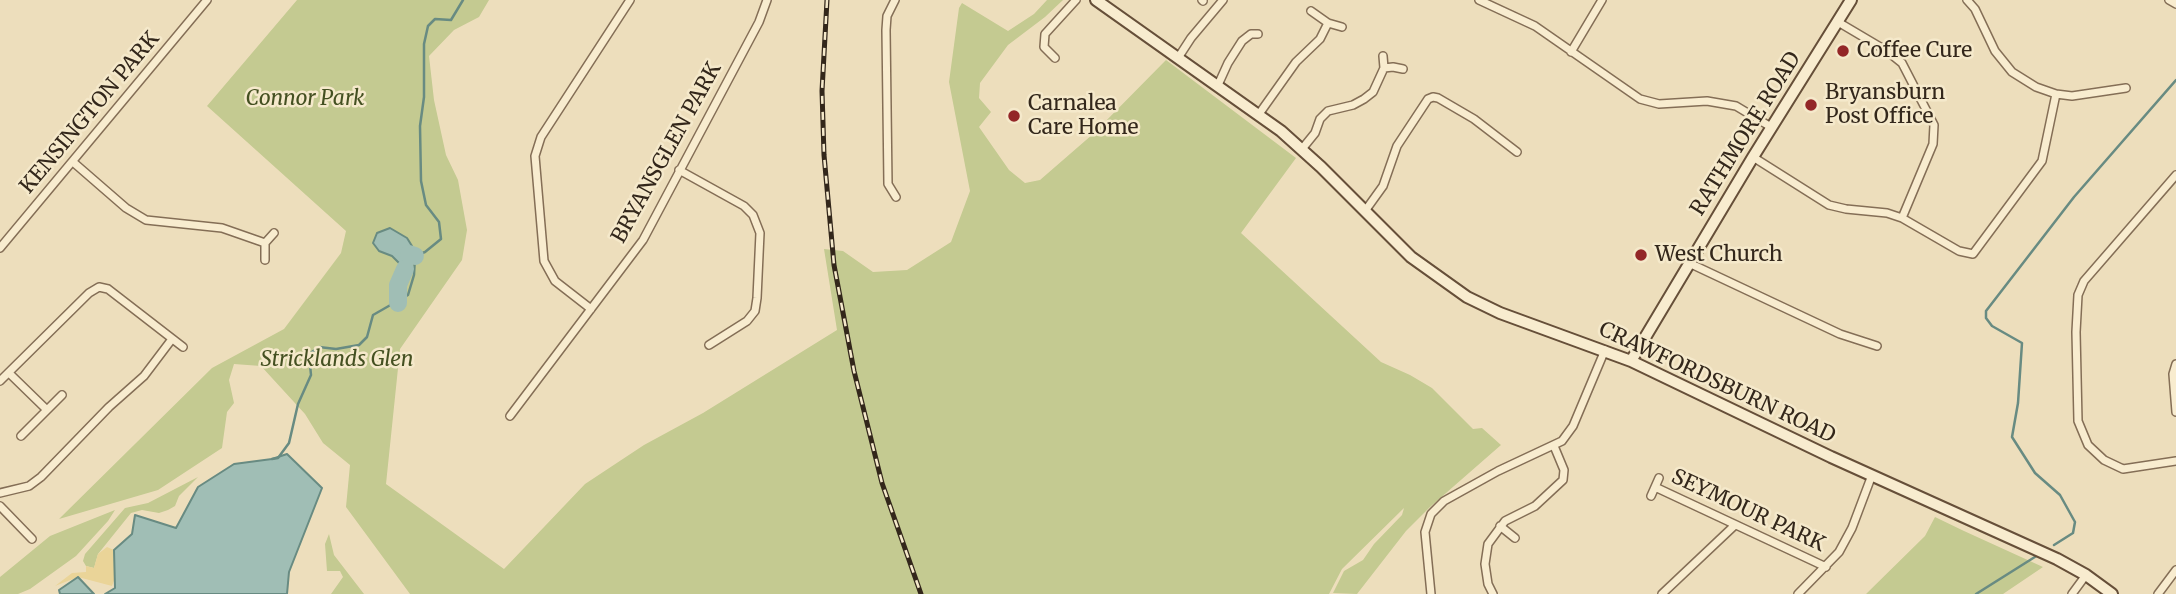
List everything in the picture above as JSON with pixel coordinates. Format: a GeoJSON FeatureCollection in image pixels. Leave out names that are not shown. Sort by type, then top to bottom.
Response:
{"type":"FeatureCollection","features":[{"type":"Feature","properties":{"kind":"main road","name":"CRAWFORDSBURN ROAD"},"geometry":{"type":"LineString","coordinates":[[1096,0],[1109,4],[1178,58],[1259,114],[1302,149],[1411,257],[1467,297],[1500,313],[1631,361],[2034,548],[2086,575],[2112,594]]}},
{"type":"Feature","properties":{"kind":"main road","name":"RATHMORE ROAD"},"geometry":{"type":"LineString","coordinates":[[1631,361],[1771,127],[1851,0]]}},
{"type":"Feature","properties":{"kind":"street","name":"KENSINGTON PARK"},"geometry":{"type":"LineString","coordinates":[[0,248],[207,0]]}},
{"type":"Feature","properties":{"kind":"street"},"geometry":{"type":"LineString","coordinates":[[591,309],[555,281],[544,261],[535,156],[541,137],[630,0]]}},
{"type":"Feature","properties":{"kind":"street","name":"BRYANSGLEN PARK"},"geometry":{"type":"LineString","coordinates":[[510,416],[643,240],[759,22],[767,0]]}},
{"type":"Feature","properties":{"kind":"street"},"geometry":{"type":"LineString","coordinates":[[895,0],[887,16],[886,30],[888,184],[896,197]]}},
{"type":"Feature","properties":{"kind":"street"},"geometry":{"type":"LineString","coordinates":[[1055,58],[1044,47],[1045,34],[1076,0]]}},
{"type":"Feature","properties":{"kind":"street"},"geometry":{"type":"LineString","coordinates":[[1178,58],[1191,37],[1223,0]]}},
{"type":"Feature","properties":{"kind":"street"},"geometry":{"type":"LineString","coordinates":[[1479,0],[1535,26],[1640,100],[1659,104],[1707,101],[1736,106],[1771,127]]}},
{"type":"Feature","properties":{"kind":"street"},"geometry":{"type":"LineString","coordinates":[[1496,8],[1501,0]]}},
{"type":"Feature","properties":{"kind":"street"},"geometry":{"type":"LineString","coordinates":[[1571,52],[1602,0]]}},
{"type":"Feature","properties":{"kind":"street"},"geometry":{"type":"LineString","coordinates":[[1967,0],[1975,9],[1995,51],[2012,72],[2036,87],[2072,96],[2126,88]]}},
{"type":"Feature","properties":{"kind":"street"},"geometry":{"type":"LineString","coordinates":[[2169,0],[2176,4]]}},
{"type":"Feature","properties":{"kind":"street"},"geometry":{"type":"LineString","coordinates":[[1311,11],[1328,23],[1342,27]]}},
{"type":"Feature","properties":{"kind":"street"},"geometry":{"type":"LineString","coordinates":[[1838,22],[1902,63],[1934,125],[1934,144],[1902,218]]}},
{"type":"Feature","properties":{"kind":"street"},"geometry":{"type":"LineString","coordinates":[[1259,114],[1296,62],[1320,39],[1328,23]]}},
{"type":"Feature","properties":{"kind":"street"},"geometry":{"type":"LineString","coordinates":[[1218,85],[1242,41],[1251,34],[1258,34]]}},
{"type":"Feature","properties":{"kind":"street"},"geometry":{"type":"LineString","coordinates":[[1302,149],[1328,111],[1353,105],[1373,92],[1384,68],[1383,56]]}},
{"type":"Feature","properties":{"kind":"street"},"geometry":{"type":"LineString","coordinates":[[1384,68],[1403,69]]}},
{"type":"Feature","properties":{"kind":"street"},"geometry":{"type":"LineString","coordinates":[[1753,157],[1829,205],[1887,213],[1902,218],[1959,251],[1973,254],[2042,161],[2056,94]]}},
{"type":"Feature","properties":{"kind":"street"},"geometry":{"type":"LineString","coordinates":[[1365,211],[1383,186],[1397,146],[1428,99],[1433,97],[1474,119],[1517,152]]}},
{"type":"Feature","properties":{"kind":"street"},"geometry":{"type":"LineString","coordinates":[[73,162],[126,208],[146,220],[214,226],[265,243]]}},
{"type":"Feature","properties":{"kind":"street"},"geometry":{"type":"LineString","coordinates":[[679,170],[744,206],[753,215],[760,233],[758,298],[755,311],[747,321],[709,345]]}},
{"type":"Feature","properties":{"kind":"street"},"geometry":{"type":"LineString","coordinates":[[2176,175],[2084,281],[2078,295],[2076,332],[2078,421],[2088,445],[2104,460],[2123,469],[2176,461]]}},
{"type":"Feature","properties":{"kind":"street"},"geometry":{"type":"LineString","coordinates":[[265,260],[265,243],[274,233]]}},
{"type":"Feature","properties":{"kind":"street"},"geometry":{"type":"LineString","coordinates":[[1689,263],[1840,334],[1877,346]]}},
{"type":"Feature","properties":{"kind":"street"},"geometry":{"type":"LineString","coordinates":[[0,381],[89,293],[99,287],[108,289],[183,347]]}},
{"type":"Feature","properties":{"kind":"street"},"geometry":{"type":"LineString","coordinates":[[0,493],[29,486],[41,477],[109,407],[144,376],[172,339]]}},
{"type":"Feature","properties":{"kind":"street"},"geometry":{"type":"LineString","coordinates":[[1431,594],[1424,532],[1434,509],[1522,458],[1554,446],[1567,437],[1605,351]]}},
{"type":"Feature","properties":{"kind":"street"},"geometry":{"type":"LineString","coordinates":[[2176,364],[2173,374],[2176,412]]}},
{"type":"Feature","properties":{"kind":"street"},"geometry":{"type":"LineString","coordinates":[[9,373],[47,410]]}},
{"type":"Feature","properties":{"kind":"street"},"geometry":{"type":"LineString","coordinates":[[21,436],[62,395]]}},
{"type":"Feature","properties":{"kind":"street"},"geometry":{"type":"LineString","coordinates":[[1493,594],[1488,584],[1485,559],[1491,538],[1510,517],[1535,506],[1563,480],[1564,470],[1554,446]]}},
{"type":"Feature","properties":{"kind":"street"},"geometry":{"type":"LineString","coordinates":[[1798,594],[1839,552],[1852,528],[1872,475]]}},
{"type":"Feature","properties":{"kind":"street","name":"SEYMOUR PARK"},"geometry":{"type":"LineString","coordinates":[[1651,496],[1659,478]]}},
{"type":"Feature","properties":{"kind":"street","name":"SEYMOUR PARK"},"geometry":{"type":"LineString","coordinates":[[1655,487],[1826,567]]}},
{"type":"Feature","properties":{"kind":"street"},"geometry":{"type":"LineString","coordinates":[[0,506],[32,539]]}},
{"type":"Feature","properties":{"kind":"street"},"geometry":{"type":"LineString","coordinates":[[1662,594],[1735,524]]}},
{"type":"Feature","properties":{"kind":"street"},"geometry":{"type":"LineString","coordinates":[[1500,526],[1514,538]]}},
{"type":"Feature","properties":{"kind":"street"},"geometry":{"type":"LineString","coordinates":[[2158,594],[2176,570]]}},
{"type":"Feature","properties":{"kind":"street"},"geometry":{"type":"LineString","coordinates":[[2072,594],[2086,575]]}},
{"type":"Feature","properties":{"kind":"green space"},"geometry":{"type":"Polygon","coordinates":[[[297,0],[489,0],[479,17],[454,30],[429,56],[434,100],[446,155],[458,180],[467,230],[462,260],[400,349],[386,484],[504,569],[585,484],[644,445],[703,413],[837,330],[824,249],[843,251],[873,272],[907,270],[951,242],[970,191],[949,82],[959,8],[962,3],[1008,31],[1034,14],[1047,0],[1063,0],[1008,45],[980,83],[979,98],[991,112],[979,127],[1009,170],[1025,183],[1040,180],[1093,134],[1166,60],[1296,158],[1241,233],[1381,362],[1432,388],[1473,429],[1482,428],[1501,445],[1406,531],[1357,594],[1333,593],[1344,571],[1363,560],[1374,544],[1402,515],[1404,508],[1342,569],[1329,594],[410,594],[346,507],[350,465],[323,443],[305,414],[261,366],[234,364],[229,380],[234,403],[227,412],[222,448],[158,490],[59,519],[212,368],[284,329],[341,253],[346,231],[207,106],[297,0]]]}},
{"type":"Feature","properties":{"kind":"green space"},"geometry":{"type":"Polygon","coordinates":[[[198,477],[179,496],[175,506],[168,510],[159,513],[142,510],[131,513],[98,554],[94,568],[86,566],[83,561],[85,554],[125,508],[148,503],[198,477]]]}},
{"type":"Feature","properties":{"kind":"green space"},"geometry":{"type":"Polygon","coordinates":[[[115,510],[76,556],[30,589],[18,594],[0,594],[0,577],[50,536],[115,510]]]}},
{"type":"Feature","properties":{"kind":"green space"},"geometry":{"type":"Polygon","coordinates":[[[1935,517],[2043,567],[2003,594],[1866,594],[1925,536],[1935,517]]]}},
{"type":"Feature","properties":{"kind":"green space"},"geometry":{"type":"Polygon","coordinates":[[[329,534],[334,555],[364,594],[331,594],[343,577],[340,571],[327,571],[325,544],[329,534]]]}},
{"type":"Feature","properties":{"kind":"sand"},"geometry":{"type":"Polygon","coordinates":[[[107,547],[114,550],[115,578],[112,586],[78,577],[55,586],[72,573],[86,572],[86,566],[94,568],[98,554],[107,547]]]}},
{"type":"Feature","properties":{"kind":"water"},"geometry":{"type":"Polygon","coordinates":[[[390,228],[407,238],[412,246],[405,269],[392,256],[379,251],[373,243],[377,233],[390,228]]]}},
{"type":"Feature","properties":{"kind":"water"},"geometry":{"type":"Polygon","coordinates":[[[287,454],[322,488],[289,572],[287,594],[105,594],[115,588],[114,550],[132,534],[135,515],[176,528],[198,487],[234,464],[272,459],[287,454]]]}},
{"type":"Feature","properties":{"kind":"water"},"geometry":{"type":"Polygon","coordinates":[[[78,577],[94,594],[60,594],[59,590],[78,577]]]}},
{"type":"Feature","properties":{"kind":"waterway"},"geometry":{"type":"LineString","coordinates":[[272,459],[278,458],[289,443],[298,404],[311,375],[309,354],[319,347],[336,349],[359,345],[367,337],[373,315],[408,295],[414,275],[415,256],[425,252],[441,239],[439,222],[426,205],[421,181],[420,126],[424,97],[424,44],[428,26],[435,19],[451,20],[463,0]]}},
{"type":"Feature","properties":{"kind":"waterway"},"geometry":{"type":"LineString","coordinates":[[2054,545],[2073,533],[2075,522],[2060,495],[2035,473],[2012,437],[2018,403],[2022,343],[1992,326],[1986,318],[1986,311],[2074,197],[2176,80]]}},
{"type":"Feature","properties":{"kind":"waterway"},"geometry":{"type":"LineString","coordinates":[[409,254],[415,256]]}},
{"type":"Feature","properties":{"kind":"waterway"},"geometry":{"type":"LineString","coordinates":[[398,303],[398,285],[405,269]]}},
{"type":"Feature","properties":{"kind":"waterway"},"geometry":{"type":"LineString","coordinates":[[1976,594],[2038,555]]}},
{"type":"Feature","properties":{"kind":"railway"},"geometry":{"type":"LineString","coordinates":[[827,0],[822,91],[824,155],[834,265],[854,371],[882,483],[921,594]]}},
{"type":"Feature","properties":{"kind":"place","name":"Coffee Cure"},"geometry":{"type":"Point","coordinates":[1843,51]}},
{"type":"Feature","properties":{"kind":"place","name":"Bryansburn Post Office"},"geometry":{"type":"Point","coordinates":[1811,105]}},
{"type":"Feature","properties":{"kind":"place","name":"Carnalea Care Home"},"geometry":{"type":"Point","coordinates":[1014,116]}},
{"type":"Feature","properties":{"kind":"place","name":"West Church"},"geometry":{"type":"Point","coordinates":[1641,255]}},
{"type":"Feature","properties":{"kind":"park label","name":"Connor Park"},"geometry":{"type":"Point","coordinates":[305,99]}},
{"type":"Feature","properties":{"kind":"park label","name":"Stricklands Glen"},"geometry":{"type":"Point","coordinates":[337,360]}}]}
